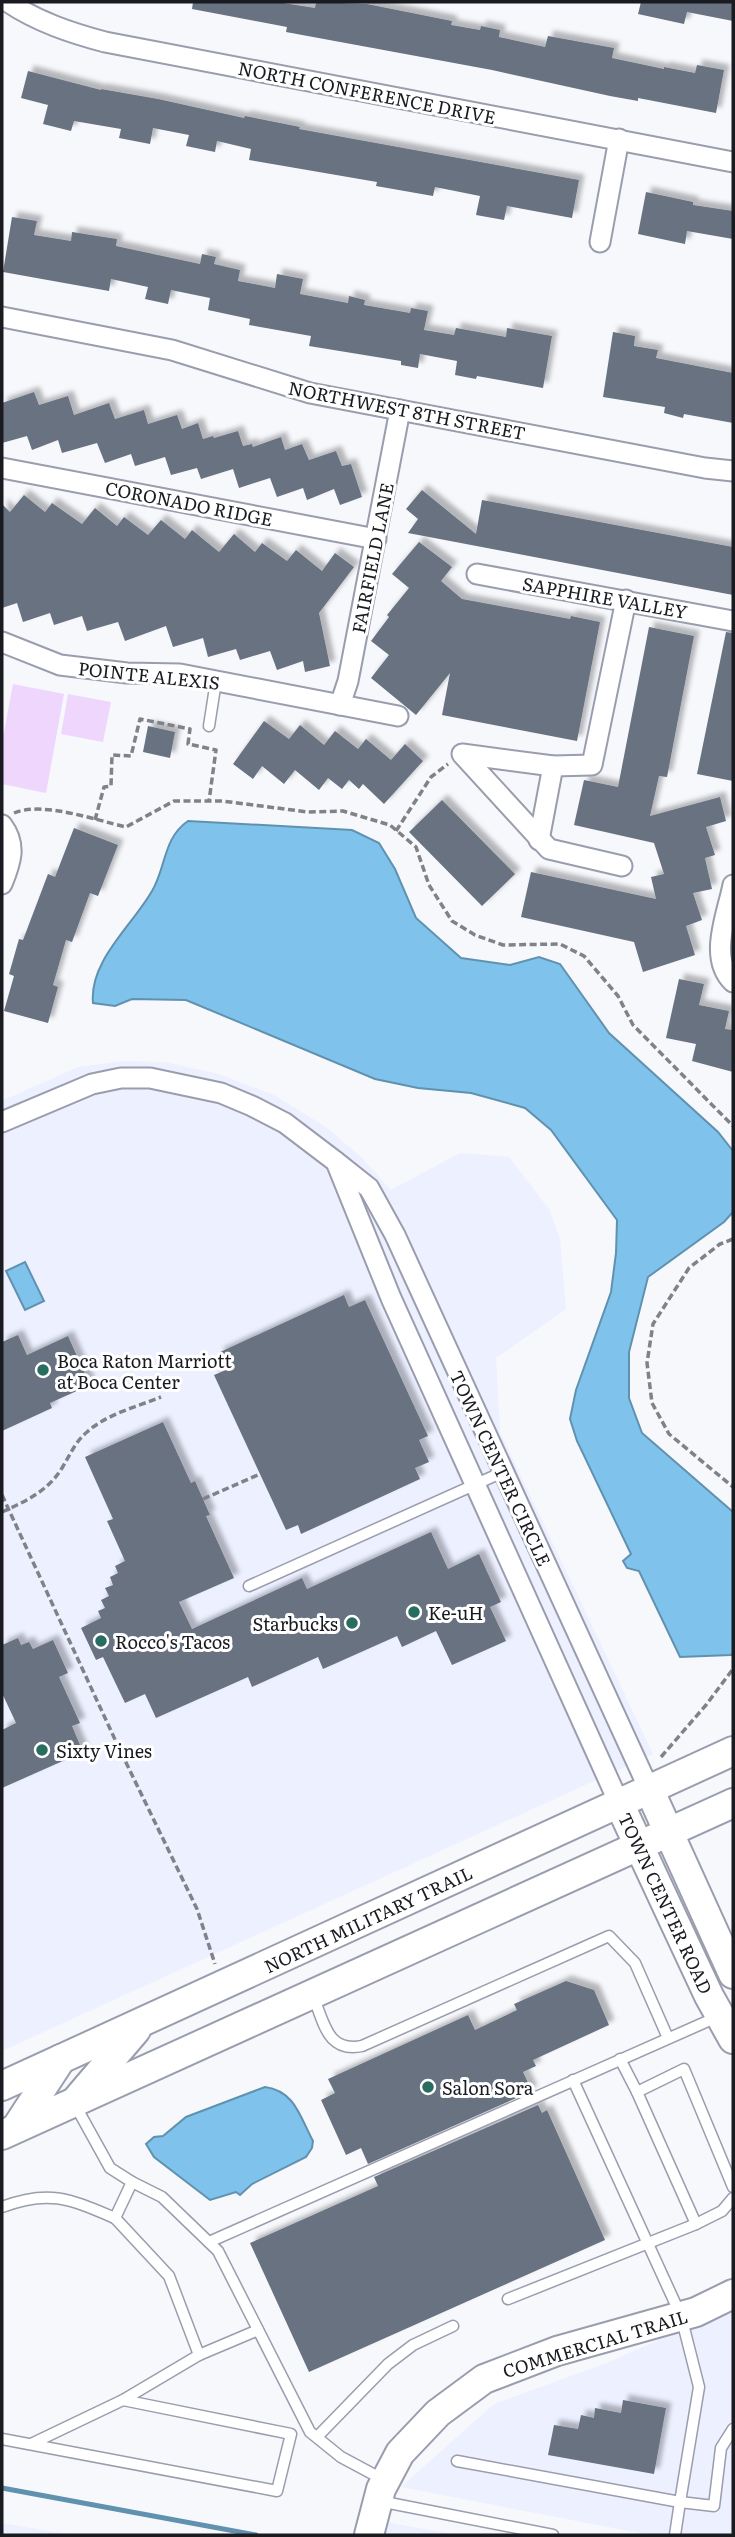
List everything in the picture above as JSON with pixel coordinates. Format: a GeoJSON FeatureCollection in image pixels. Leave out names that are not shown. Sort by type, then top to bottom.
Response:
{"type":"FeatureCollection","features":[{"type":"Feature","properties":{"kind":"main road","name":"NORTH MILITARY TRAIL"},"geometry":{"type":"LineString","coordinates":[[2,2086],[733,1751]]}},
{"type":"Feature","properties":{"kind":"main road","name":"TOWN CENTER ROAD"},"geometry":{"type":"LineString","coordinates":[[649,1789],[733,1974]]}},
{"type":"Feature","properties":{"kind":"main road","name":"TOWN CENTER ROAD"},"geometry":{"type":"LineString","coordinates":[[619,1803],[726,2027]]}},
{"type":"Feature","properties":{"kind":"main road"},"geometry":{"type":"LineString","coordinates":[[9,2132],[733,1803]]}},
{"type":"Feature","properties":{"kind":"main road"},"geometry":{"type":"LineString","coordinates":[[74,2103],[142,2022]]}},
{"type":"Feature","properties":{"kind":"main road"},"geometry":{"type":"LineString","coordinates":[[9,2132],[61,2059]]}},
{"type":"Feature","properties":{"kind":"main road","name":"COMMERCIAL TRAIL"},"geometry":{"type":"LineString","coordinates":[[369,2534],[381,2491],[400,2453],[424,2426],[484,2379],[558,2351],[681,2316],[733,2294]]}},
{"type":"Feature","properties":{"kind":"street","name":"NORTH CONFERENCE DRIVE"},"geometry":{"type":"LineString","coordinates":[[8,2],[40,21],[105,42],[733,162]]}},
{"type":"Feature","properties":{"kind":"street"},"geometry":{"type":"LineString","coordinates":[[600,242],[619,139]]}},
{"type":"Feature","properties":{"kind":"street","name":"NORTHWEST 8TH STREET"},"geometry":{"type":"LineString","coordinates":[[2,317],[172,350],[204,358],[279,385],[692,466],[733,471]]}},
{"type":"Feature","properties":{"kind":"street","name":"FAIRFIELD LANE"},"geometry":{"type":"LineString","coordinates":[[340,705],[348,681],[400,410]]}},
{"type":"Feature","properties":{"kind":"street","name":"CORONADO RIDGE"},"geometry":{"type":"LineString","coordinates":[[2,467],[376,539]]}},
{"type":"Feature","properties":{"kind":"street","name":"SAPPHIRE VALLEY"},"geometry":{"type":"LineString","coordinates":[[477,573],[733,621]]}},
{"type":"Feature","properties":{"kind":"street"},"geometry":{"type":"LineString","coordinates":[[462,754],[553,766],[592,765],[626,600]]}},
{"type":"Feature","properties":{"kind":"street","name":"POINTE ALEXIS"},"geometry":{"type":"LineString","coordinates":[[2,642],[60,665],[127,673],[180,674],[398,716]]}},
{"type":"Feature","properties":{"kind":"street"},"geometry":{"type":"LineString","coordinates":[[462,754],[549,849],[622,866]]}},
{"type":"Feature","properties":{"kind":"street"},"geometry":{"type":"LineString","coordinates":[[539,840],[553,766]]}},
{"type":"Feature","properties":{"kind":"street"},"geometry":{"type":"LineString","coordinates":[[2,884],[12,859],[6,820]]}},
{"type":"Feature","properties":{"kind":"street"},"geometry":{"type":"LineString","coordinates":[[733,885],[720,947],[720,962],[725,975],[733,982]]}},
{"type":"Feature","properties":{"kind":"street","name":"TOWN CENTER CIRCLE"},"geometry":{"type":"LineString","coordinates":[[2,1122],[92,1084],[121,1078],[150,1078],[221,1093],[252,1105],[285,1123],[369,1188],[395,1234],[649,1789]]}},
{"type":"Feature","properties":{"kind":"street","name":"TOWN CENTER CIRCLE"},"geometry":{"type":"LineString","coordinates":[[335,1161],[391,1298],[619,1803]]}},
{"type":"Feature","properties":{"kind":"lane"},"geometry":{"type":"LineString","coordinates":[[209,726],[216,681]]}},
{"type":"Feature","properties":{"kind":"lane"},"geometry":{"type":"LineString","coordinates":[[249,1586],[503,1472]]}},
{"type":"Feature","properties":{"kind":"lane"},"geometry":{"type":"LineString","coordinates":[[313,1995],[330,2036],[343,2048],[352,2048],[362,2046],[609,1937],[635,1963],[668,2038]]}},
{"type":"Feature","properties":{"kind":"lane"},"geometry":{"type":"LineString","coordinates":[[209,2242],[668,2038],[726,2027]]}},
{"type":"Feature","properties":{"kind":"lane"},"geometry":{"type":"LineString","coordinates":[[620,2059],[696,2224]]}},
{"type":"Feature","properties":{"kind":"lane"},"geometry":{"type":"LineString","coordinates":[[637,2092],[684,2069],[733,2187]]}},
{"type":"Feature","properties":{"kind":"lane"},"geometry":{"type":"LineString","coordinates":[[573,2080],[681,2316],[699,2387],[675,2535]]}},
{"type":"Feature","properties":{"kind":"lane"},"geometry":{"type":"LineString","coordinates":[[74,2103],[110,2168],[162,2197],[218,2251],[310,2432],[381,2491],[553,2535]]}},
{"type":"Feature","properties":{"kind":"lane"},"geometry":{"type":"LineString","coordinates":[[114,2217],[132,2182]]}},
{"type":"Feature","properties":{"kind":"lane"},"geometry":{"type":"LineString","coordinates":[[2,2207],[22,2199],[46,2197],[68,2199],[114,2217],[169,2276],[199,2355]]}},
{"type":"Feature","properties":{"kind":"lane"},"geometry":{"type":"LineString","coordinates":[[508,2299],[696,2224],[722,2211],[733,2198]]}},
{"type":"Feature","properties":{"kind":"lane"},"geometry":{"type":"LineString","coordinates":[[317,2437],[388,2364],[413,2345],[453,2326]]}},
{"type":"Feature","properties":{"kind":"lane"},"geometry":{"type":"LineString","coordinates":[[31,2444],[123,2400],[199,2355],[258,2330]]}},
{"type":"Feature","properties":{"kind":"lane"},"geometry":{"type":"LineString","coordinates":[[2,2439],[277,2491],[291,2434],[123,2400]]}},
{"type":"Feature","properties":{"kind":"lane"},"geometry":{"type":"LineString","coordinates":[[457,2461],[714,2506],[721,2448],[733,2430]]}},
{"type":"Feature","properties":{"kind":"path"},"geometry":{"type":"LineString","coordinates":[[94,820],[104,787],[111,786],[112,755],[131,756],[139,719],[190,729],[188,744],[216,750],[209,801]]}},
{"type":"Feature","properties":{"kind":"path"},"geometry":{"type":"LineString","coordinates":[[396,831],[431,777],[462,754]]}},
{"type":"Feature","properties":{"kind":"path"},"geometry":{"type":"LineString","coordinates":[[6,820],[20,811],[44,809],[126,827],[174,800],[209,801],[308,812],[343,811],[390,825],[416,847],[429,885],[452,921],[475,935],[503,945],[561,944],[584,956],[618,996],[633,1025],[733,1126]]}},
{"type":"Feature","properties":{"kind":"path"},"geometry":{"type":"LineString","coordinates":[[733,1238],[720,1244],[689,1268],[653,1324],[648,1363],[652,1403],[669,1434],[733,1487]]}},
{"type":"Feature","properties":{"kind":"path"},"geometry":{"type":"LineString","coordinates":[[2,1511],[32,1499],[49,1485],[72,1448],[86,1432],[105,1419],[161,1397]]}},
{"type":"Feature","properties":{"kind":"path"},"geometry":{"type":"LineString","coordinates":[[203,1499],[260,1474]]}},
{"type":"Feature","properties":{"kind":"path"},"geometry":{"type":"LineString","coordinates":[[2,1495],[197,1909],[215,1964]]}},
{"type":"Feature","properties":{"kind":"path"},"geometry":{"type":"LineString","coordinates":[[661,1757],[733,1669]]}},
{"type":"Feature","properties":{"kind":"shaded area"},"geometry":{"type":"Polygon","coordinates":[[[13,684],[64,694],[46,793],[2,784],[2,743],[13,684]]]}},
{"type":"Feature","properties":{"kind":"shaded area"},"geometry":{"type":"Polygon","coordinates":[[[68,694],[111,702],[103,742],[61,734],[68,694]]]}},
{"type":"Feature","properties":{"kind":"shaded area"},"geometry":{"type":"Polygon","coordinates":[[[124,1061],[164,1062],[219,1074],[274,1095],[326,1127],[362,1158],[391,1190],[460,1153],[509,1157],[549,1209],[560,1238],[566,1309],[496,1358],[500,1432],[653,1754],[2,2051],[2,1101],[78,1067],[124,1061]]]}},
{"type":"Feature","properties":{"kind":"shaded area"},"geometry":{"type":"Polygon","coordinates":[[[733,2307],[733,2535],[650,2535],[401,2487],[494,2404],[609,2362],[733,2307]]]}},
{"type":"Feature","properties":{"kind":"shaded area"},"geometry":{"type":"Polygon","coordinates":[[[385,2522],[458,2535],[381,2535],[385,2522]]]}},
{"type":"Feature","properties":{"kind":"shaded area"},"geometry":{"type":"Polygon","coordinates":[[[2,2523],[72,2535],[2,2535],[2,2523]]]}},
{"type":"Feature","properties":{"kind":"water"},"geometry":{"type":"Polygon","coordinates":[[[188,821],[352,830],[379,843],[395,869],[416,918],[461,958],[510,965],[539,957],[560,964],[609,1033],[718,1132],[733,1151],[733,1212],[724,1222],[648,1277],[629,1352],[629,1398],[642,1433],[733,1512],[731,1655],[680,1657],[639,1571],[627,1568],[623,1561],[631,1554],[577,1441],[570,1419],[576,1390],[611,1292],[617,1220],[551,1130],[525,1108],[471,1093],[418,1088],[375,1079],[186,1000],[132,999],[115,1006],[93,1003],[98,973],[105,958],[152,891],[169,845],[188,821]]]}},
{"type":"Feature","properties":{"kind":"water"},"geometry":{"type":"Polygon","coordinates":[[[25,1262],[44,1301],[25,1310],[6,1271],[25,1262]]]}},
{"type":"Feature","properties":{"kind":"water"},"geometry":{"type":"Polygon","coordinates":[[[265,2087],[283,2094],[295,2106],[313,2141],[312,2148],[306,2157],[252,2184],[240,2195],[236,2192],[210,2200],[154,2157],[146,2144],[154,2137],[163,2136],[186,2117],[265,2087]]]}},
{"type":"Feature","properties":{"kind":"building"},"geometry":{"type":"Polygon","coordinates":[[[193,2],[277,2],[315,8],[316,2],[367,4],[452,21],[451,25],[500,30],[499,37],[545,47],[548,36],[614,48],[612,58],[664,69],[695,73],[697,65],[724,70],[716,113],[638,98],[638,101],[610,96],[492,70],[286,32],[287,27],[192,9],[193,2]]]}},
{"type":"Feature","properties":{"kind":"building"},"geometry":{"type":"Polygon","coordinates":[[[641,2],[733,2],[733,21],[687,12],[684,24],[638,14],[641,2]]]}},
{"type":"Feature","properties":{"kind":"building"},"geometry":{"type":"Polygon","coordinates":[[[28,71],[101,90],[579,180],[572,218],[507,206],[504,220],[476,215],[480,196],[435,187],[433,196],[376,186],[377,182],[249,160],[251,149],[217,141],[215,152],[186,146],[189,135],[153,128],[150,144],[119,138],[121,129],[74,121],[71,131],[43,124],[48,105],[21,98],[28,71]]]}},
{"type":"Feature","properties":{"kind":"building"},"geometry":{"type":"Polygon","coordinates":[[[646,192],[693,202],[693,205],[733,211],[733,239],[687,231],[685,244],[638,234],[646,192]]]}},
{"type":"Feature","properties":{"kind":"building"},"geometry":{"type":"Polygon","coordinates":[[[12,217],[37,221],[34,235],[71,241],[72,232],[117,239],[116,246],[200,264],[202,254],[216,257],[214,264],[240,270],[238,281],[275,288],[277,274],[303,279],[300,294],[348,303],[349,296],[365,300],[364,305],[410,313],[411,308],[428,311],[424,330],[454,335],[456,328],[506,337],[507,328],[552,336],[543,388],[477,376],[476,379],[455,375],[457,361],[420,354],[418,368],[401,365],[401,361],[309,346],[311,336],[249,325],[250,319],[208,310],[210,298],[171,290],[168,304],[145,299],[148,287],[111,279],[109,291],[3,272],[12,217]]]}},
{"type":"Feature","properties":{"kind":"building"},"geometry":{"type":"Polygon","coordinates":[[[613,332],[635,336],[634,346],[658,350],[656,358],[733,373],[733,423],[684,414],[683,418],[664,413],[665,407],[603,397],[613,332]]]}},
{"type":"Feature","properties":{"kind":"building"},"geometry":{"type":"Polygon","coordinates":[[[34,392],[39,405],[68,396],[74,415],[109,403],[115,419],[144,410],[148,424],[177,415],[182,429],[198,423],[203,439],[238,431],[243,446],[252,444],[253,447],[281,437],[285,450],[302,444],[309,460],[336,451],[342,466],[351,464],[362,497],[340,505],[334,489],[307,500],[303,488],[277,497],[270,478],[239,488],[233,469],[201,479],[197,468],[171,475],[165,457],[135,466],[131,454],[105,463],[97,443],[62,453],[58,440],[32,450],[27,436],[2,443],[2,403],[34,392]]]}},
{"type":"Feature","properties":{"kind":"building"},"geometry":{"type":"Polygon","coordinates":[[[422,490],[476,534],[482,500],[733,547],[733,595],[408,533],[418,519],[406,509],[422,490]]]}},
{"type":"Feature","properties":{"kind":"building"},"geometry":{"type":"Polygon","coordinates":[[[24,495],[45,512],[52,503],[82,524],[95,508],[117,526],[124,517],[148,535],[161,520],[185,539],[192,530],[219,552],[234,534],[255,552],[262,543],[287,561],[296,550],[322,571],[335,553],[354,567],[319,613],[330,666],[305,672],[303,661],[277,670],[270,651],[240,660],[236,649],[208,657],[203,638],[173,647],[166,626],[125,641],[118,622],[87,631],[82,616],[54,625],[50,613],[23,622],[17,603],[2,608],[2,504],[10,512],[24,495]]]}},
{"type":"Feature","properties":{"kind":"building"},"geometry":{"type":"Polygon","coordinates":[[[419,542],[452,567],[441,581],[462,599],[600,622],[577,741],[442,715],[450,673],[416,715],[371,678],[389,655],[371,641],[389,617],[387,615],[409,588],[392,574],[419,542]]]}},
{"type":"Feature","properties":{"kind":"building"},"geometry":{"type":"Polygon","coordinates":[[[649,627],[694,636],[667,777],[659,776],[650,816],[720,797],[726,821],[706,827],[715,855],[705,858],[712,889],[693,893],[702,920],[686,926],[695,955],[643,972],[634,942],[521,917],[531,872],[656,899],[651,877],[664,874],[654,843],[574,825],[584,780],[618,787],[649,627]]]}},
{"type":"Feature","properties":{"kind":"building"},"geometry":{"type":"Polygon","coordinates":[[[726,632],[733,633],[733,781],[697,774],[726,632]]]}},
{"type":"Feature","properties":{"kind":"building"},"geometry":{"type":"Polygon","coordinates":[[[264,721],[289,739],[300,725],[324,745],[335,731],[358,749],[366,739],[391,760],[405,744],[423,761],[384,804],[363,784],[359,789],[349,780],[342,789],[328,778],[319,790],[295,770],[284,784],[262,766],[253,779],[233,764],[264,721]]]}},
{"type":"Feature","properties":{"kind":"building"},"geometry":{"type":"Polygon","coordinates":[[[148,726],[175,732],[170,758],[143,752],[148,726]]]}},
{"type":"Feature","properties":{"kind":"building"},"geometry":{"type":"Polygon","coordinates":[[[442,800],[515,874],[482,906],[409,832],[442,800]]]}},
{"type":"Feature","properties":{"kind":"building"},"geometry":{"type":"Polygon","coordinates":[[[74,828],[118,845],[98,896],[90,893],[72,942],[66,940],[53,985],[58,987],[48,1023],[4,1011],[14,976],[9,974],[19,939],[23,940],[48,874],[55,877],[74,828]]]}},
{"type":"Feature","properties":{"kind":"building"},"geometry":{"type":"Polygon","coordinates":[[[679,979],[704,984],[699,1005],[729,1011],[725,1029],[733,1030],[733,1072],[692,1061],[696,1044],[666,1038],[679,979]]]}},
{"type":"Feature","properties":{"kind":"building"},"geometry":{"type":"Polygon","coordinates":[[[344,1295],[349,1307],[365,1300],[428,1436],[419,1440],[429,1462],[415,1468],[420,1479],[301,1534],[298,1525],[286,1530],[214,1375],[226,1370],[218,1353],[344,1295]]]}},
{"type":"Feature","properties":{"kind":"building","name":"Boca Raton Marriott at Boca Center"},"geometry":{"type":"Polygon","coordinates":[[[18,1335],[27,1355],[68,1336],[90,1385],[50,1403],[52,1408],[2,1431],[2,1342],[18,1335]]]}},
{"type":"Feature","properties":{"kind":"building"},"geometry":{"type":"Polygon","coordinates":[[[163,1422],[191,1483],[195,1481],[210,1515],[206,1516],[234,1578],[179,1602],[192,1629],[302,1578],[307,1589],[431,1532],[448,1569],[479,1554],[501,1602],[490,1607],[506,1641],[452,1665],[436,1631],[402,1647],[397,1636],[323,1669],[318,1657],[252,1687],[248,1677],[156,1718],[145,1694],[125,1703],[103,1657],[96,1660],[81,1628],[101,1618],[98,1611],[105,1608],[101,1600],[109,1596],[105,1588],[113,1585],[110,1577],[118,1573],[115,1566],[125,1561],[107,1521],[113,1519],[85,1457],[163,1422]]]}},
{"type":"Feature","properties":{"kind":"building"},"geometry":{"type":"Polygon","coordinates":[[[18,1638],[21,1645],[29,1642],[33,1649],[53,1640],[68,1673],[59,1677],[80,1723],[72,1726],[83,1752],[2,1788],[2,1730],[16,1723],[2,1693],[2,1645],[18,1638]]]}},
{"type":"Feature","properties":{"kind":"building"},"geometry":{"type":"Polygon","coordinates":[[[566,1981],[594,1990],[609,2025],[533,2060],[536,2066],[523,2072],[532,2091],[368,2164],[361,2148],[346,2155],[321,2100],[335,2093],[328,2079],[468,2015],[475,2030],[517,2010],[514,2004],[566,1981]]]}},
{"type":"Feature","properties":{"kind":"building"},"geometry":{"type":"Polygon","coordinates":[[[538,2105],[542,2113],[547,2110],[605,2240],[309,2372],[250,2243],[378,2186],[374,2177],[538,2105]]]}},
{"type":"Feature","properties":{"kind":"building"},"geometry":{"type":"Polygon","coordinates":[[[623,2400],[666,2408],[654,2474],[548,2455],[554,2425],[578,2429],[581,2415],[594,2418],[595,2408],[621,2413],[623,2400]]]}},
{"type":"Feature","properties":{"kind":"waterway"},"geometry":{"type":"LineString","coordinates":[[2,2488],[256,2535]]}},
{"type":"Feature","properties":{"kind":"place","name":"Boca Raton Marriott at Boca Center"},"geometry":{"type":"Point","coordinates":[43,1370]}},
{"type":"Feature","properties":{"kind":"place","name":"Ke-uH"},"geometry":{"type":"Point","coordinates":[414,1612]}},
{"type":"Feature","properties":{"kind":"place","name":"Starbucks"},"geometry":{"type":"Point","coordinates":[352,1623]}},
{"type":"Feature","properties":{"kind":"place","name":"Rocco's Tacos"},"geometry":{"type":"Point","coordinates":[101,1641]}},
{"type":"Feature","properties":{"kind":"place","name":"Sixty Vines"},"geometry":{"type":"Point","coordinates":[42,1750]}},
{"type":"Feature","properties":{"kind":"place","name":"Salon Sora"},"geometry":{"type":"Point","coordinates":[428,2087]}}]}
